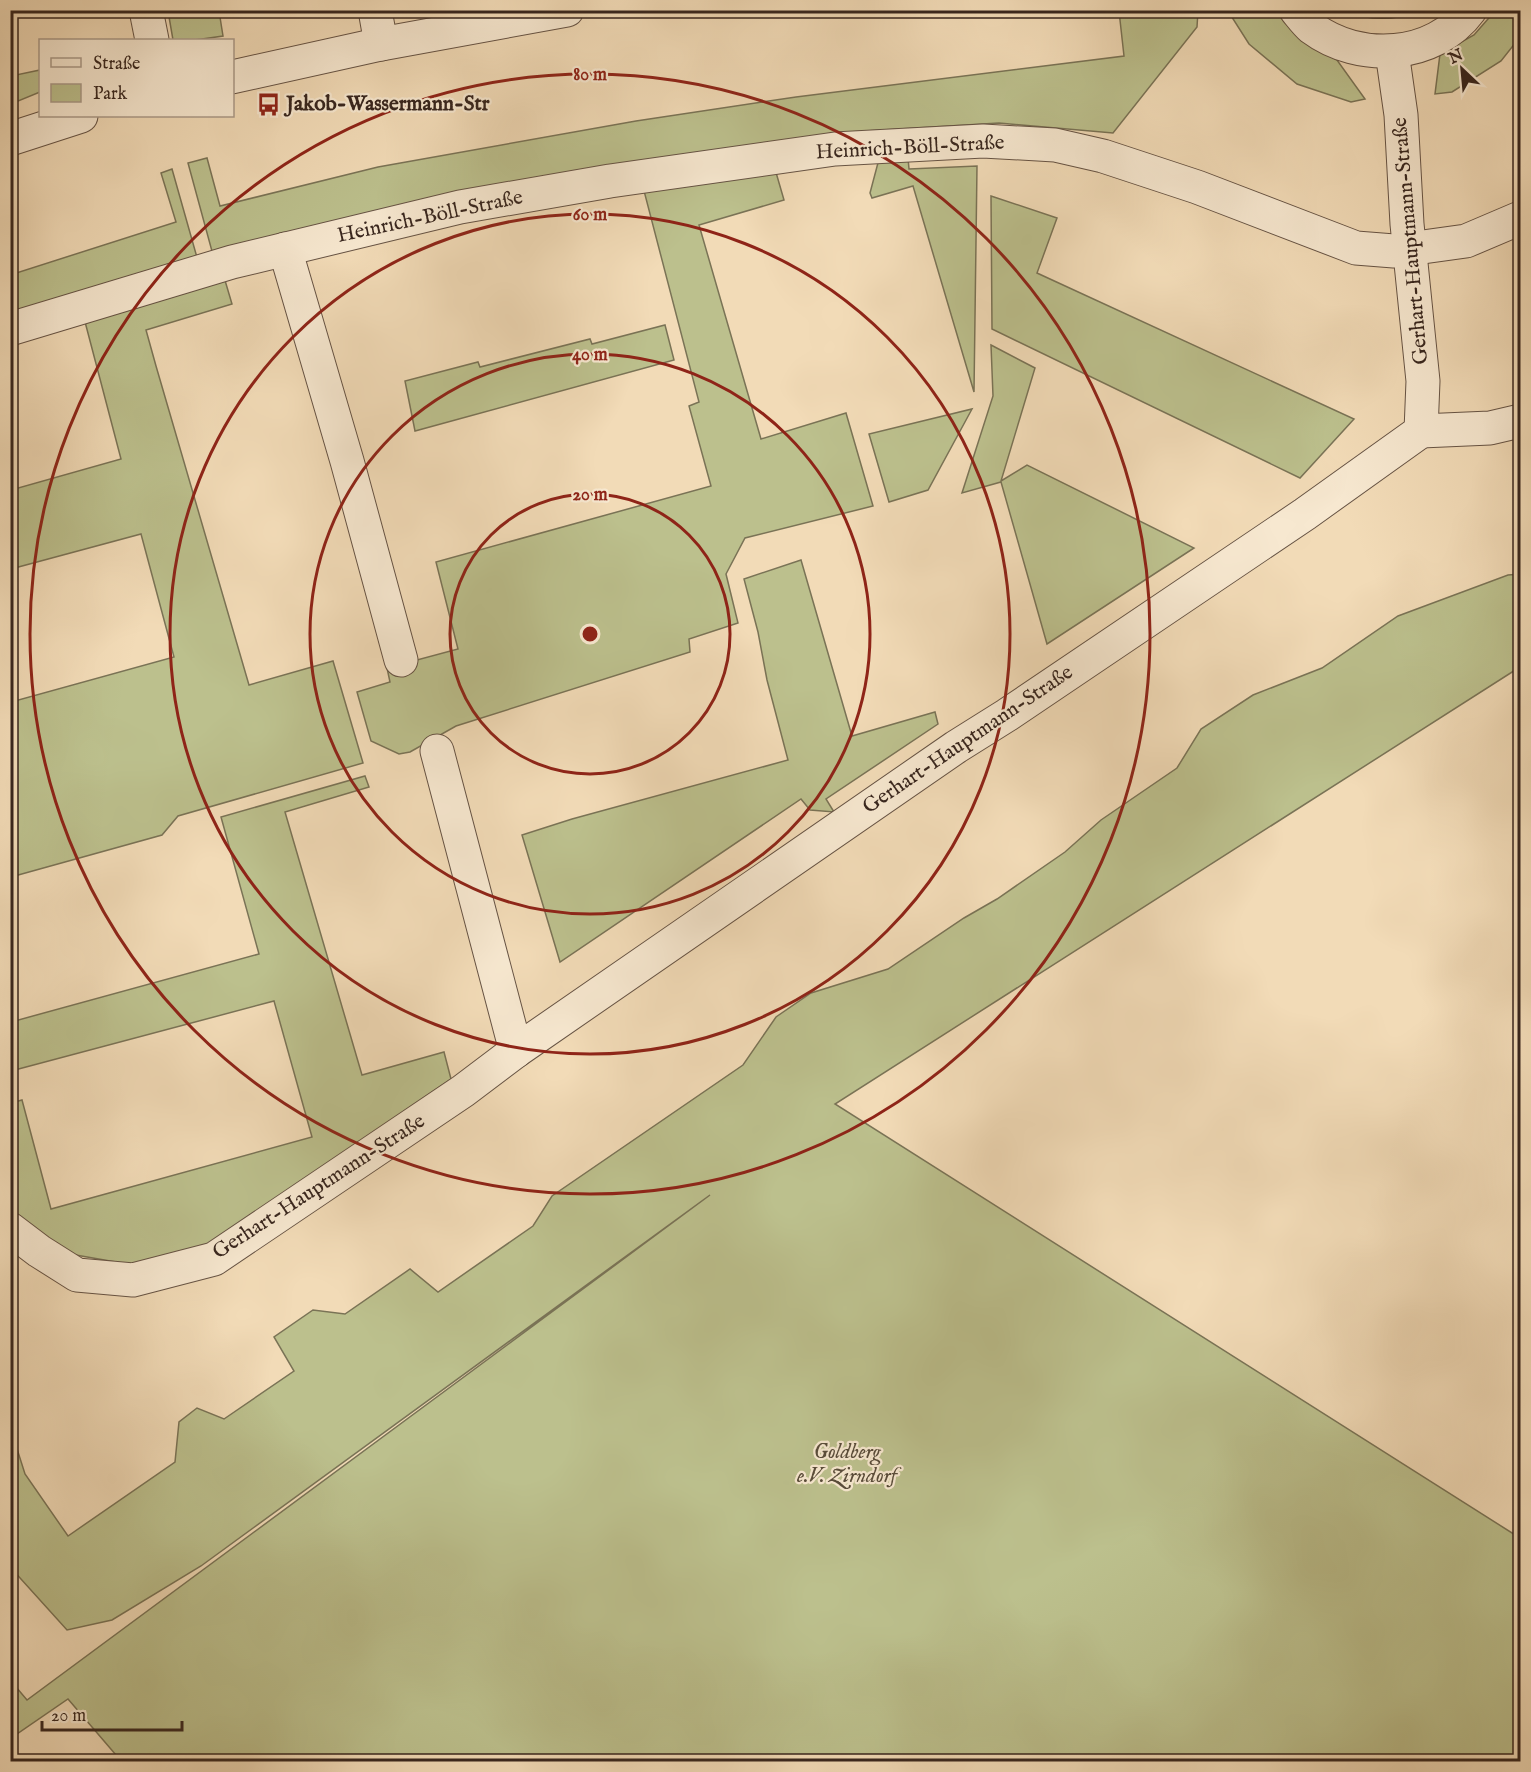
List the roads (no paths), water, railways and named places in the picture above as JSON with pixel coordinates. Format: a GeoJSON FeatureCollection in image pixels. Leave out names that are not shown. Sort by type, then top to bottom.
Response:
{"type":"FeatureCollection","features":[{"type":"Feature","properties":{"kind":"street"},"geometry":{"type":"LineString","coordinates":[[146,10],[152,39]]}},
{"type":"Feature","properties":{"kind":"street"},"geometry":{"type":"LineString","coordinates":[[375,10],[381,44]]}},
{"type":"Feature","properties":{"kind":"street"},"geometry":{"type":"LineString","coordinates":[[234,77],[381,44],[567,10]]}},
{"type":"Feature","properties":{"kind":"street"},"geometry":{"type":"LineString","coordinates":[[1296,10],[1311,27],[1347,46],[1392,52],[1427,44],[1462,22],[1470,10]]}},
{"type":"Feature","properties":{"kind":"street","name":"Gerhart-Hauptmann-Straße"},"geometry":{"type":"LineString","coordinates":[[10,1229],[77,1275],[133,1280],[214,1259],[463,1091],[516,1050],[956,747],[1305,514],[1421,431],[1423,381],[1401,115],[1392,52]]}},
{"type":"Feature","properties":{"kind":"street"},"geometry":{"type":"LineString","coordinates":[[10,139],[78,117]]}},
{"type":"Feature","properties":{"kind":"street","name":"Heinrich-Böll-Straße"},"geometry":{"type":"LineString","coordinates":[[10,329],[207,269],[460,207],[610,181],[835,149],[983,141],[1055,145],[1103,156],[1197,187],[1356,248],[1411,250],[1466,241],[1521,218]]}},
{"type":"Feature","properties":{"kind":"street"},"geometry":{"type":"LineString","coordinates":[[285,249],[347,461],[401,660]]}},
{"type":"Feature","properties":{"kind":"street"},"geometry":{"type":"LineString","coordinates":[[1421,431],[1490,428],[1521,421]]}},
{"type":"Feature","properties":{"kind":"street"},"geometry":{"type":"LineString","coordinates":[[437,751],[516,1050]]}},
{"type":"Feature","properties":{"kind":"place","name":"Jakob-Wassermann-Str"},"geometry":{"type":"Point","coordinates":[268,104]}},
{"type":"Feature","properties":{"kind":"park label","name":"Goldberg e.V. Zirndorf"},"geometry":{"type":"Point","coordinates":[847,1464]}}]}
